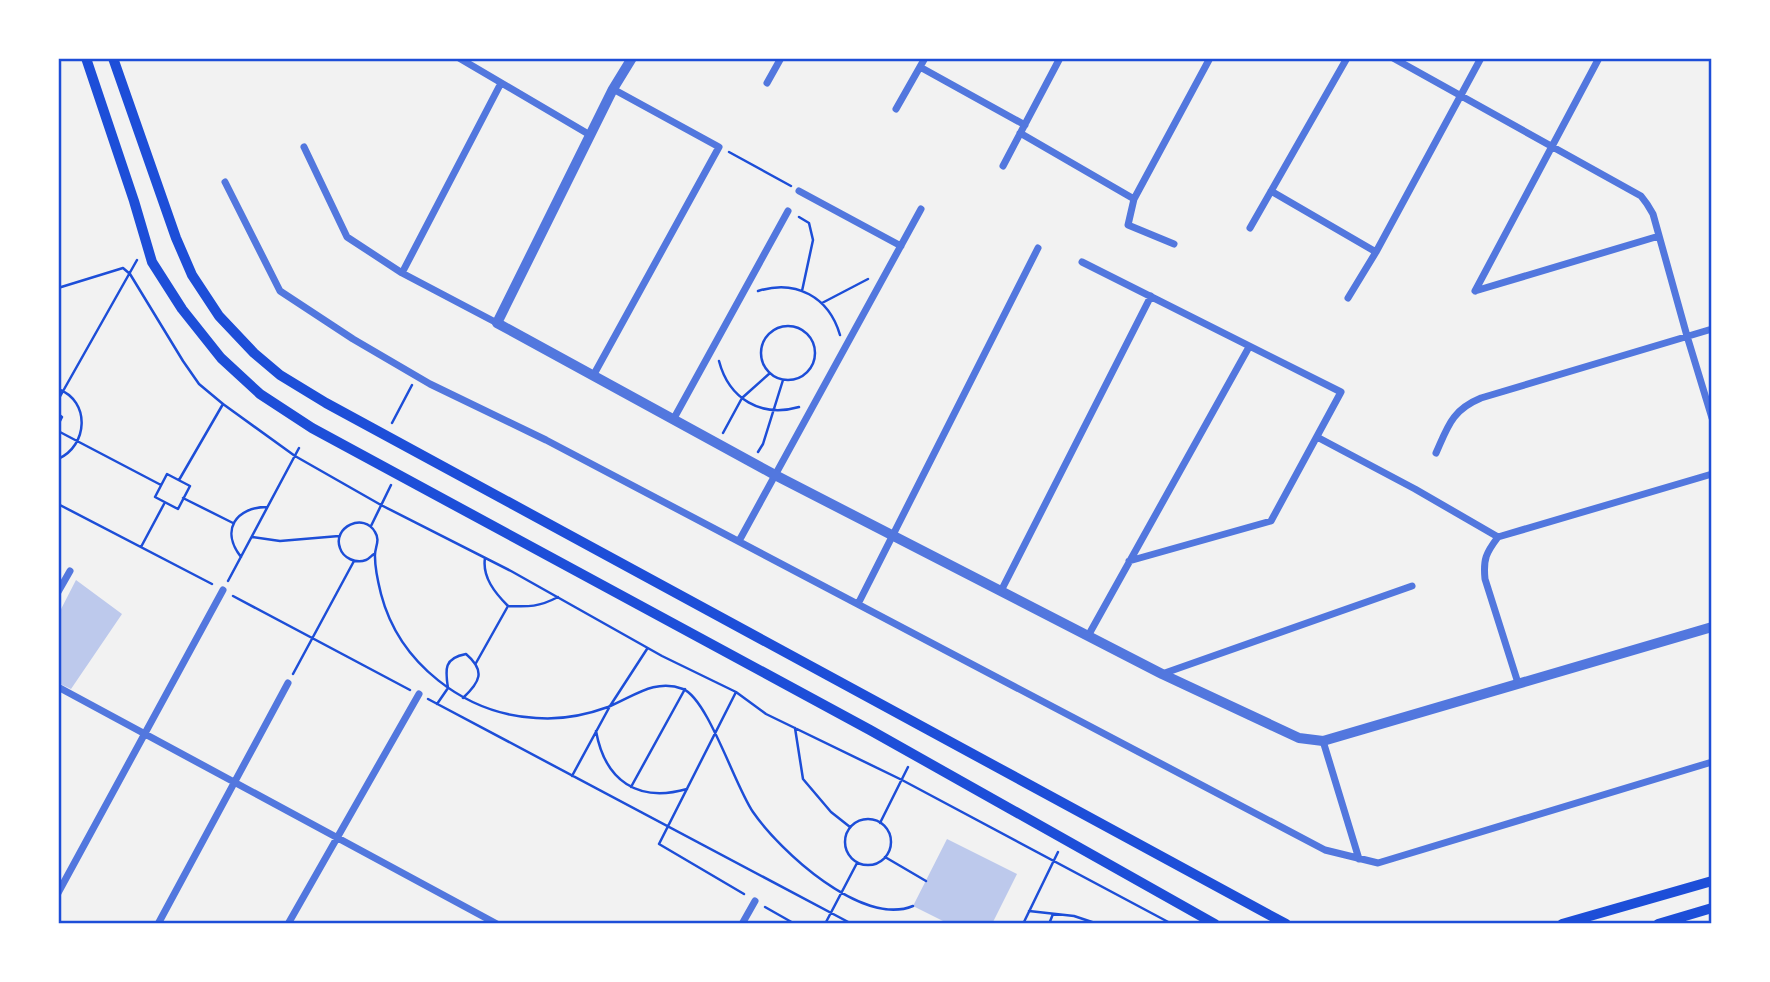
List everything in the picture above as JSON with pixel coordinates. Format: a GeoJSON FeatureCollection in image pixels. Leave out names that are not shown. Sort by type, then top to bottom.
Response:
{"type":"FeatureCollection","features":[{"type":"Feature","properties":{"kind":"main road"},"geometry":{"type":"LineString","coordinates":[[86,58],[152,262],[182,309],[221,358],[260,394],[312,428],[915,754],[1215,924]]}},
{"type":"Feature","properties":{"kind":"main road"},"geometry":{"type":"LineString","coordinates":[[113,58],[176,238],[192,275],[219,316],[254,353],[280,374],[386,436],[1286,924]]}},
{"type":"Feature","properties":{"kind":"main road"},"geometry":{"type":"LineString","coordinates":[[1562,924],[1712,881]]}},
{"type":"Feature","properties":{"kind":"main road"},"geometry":{"type":"LineString","coordinates":[[1658,924],[1712,908]]}},
{"type":"Feature","properties":{"kind":"street"},"geometry":{"type":"LineString","coordinates":[[459,58],[590,135]]}},
{"type":"Feature","properties":{"kind":"street"},"geometry":{"type":"LineString","coordinates":[[497,323],[613,89],[632,58]]}},
{"type":"Feature","properties":{"kind":"street"},"geometry":{"type":"LineString","coordinates":[[767,83],[781,58]]}},
{"type":"Feature","properties":{"kind":"street"},"geometry":{"type":"LineString","coordinates":[[896,109],[925,58]]}},
{"type":"Feature","properties":{"kind":"street"},"geometry":{"type":"LineString","coordinates":[[1003,166],[1060,58]]}},
{"type":"Feature","properties":{"kind":"street"},"geometry":{"type":"LineString","coordinates":[[1174,244],[1128,225],[1134,199],[1210,58]]}},
{"type":"Feature","properties":{"kind":"street"},"geometry":{"type":"LineString","coordinates":[[1250,228],[1347,58]]}},
{"type":"Feature","properties":{"kind":"street"},"geometry":{"type":"LineString","coordinates":[[1394,58],[1641,196],[1653,215],[1712,418]]}},
{"type":"Feature","properties":{"kind":"street"},"geometry":{"type":"LineString","coordinates":[[1348,298],[1376,252],[1481,58]]}},
{"type":"Feature","properties":{"kind":"street"},"geometry":{"type":"LineString","coordinates":[[1599,58],[1475,291],[1659,236]]}},
{"type":"Feature","properties":{"kind":"street"},"geometry":{"type":"LineString","coordinates":[[920,67],[1025,125]]}},
{"type":"Feature","properties":{"kind":"street"},"geometry":{"type":"LineString","coordinates":[[402,273],[501,83]]}},
{"type":"Feature","properties":{"kind":"street"},"geometry":{"type":"LineString","coordinates":[[593,376],[719,147],[613,89]]}},
{"type":"Feature","properties":{"kind":"street"},"geometry":{"type":"LineString","coordinates":[[1020,133],[1134,199]]}},
{"type":"Feature","properties":{"kind":"street"},"geometry":{"type":"LineString","coordinates":[[304,148],[347,237],[402,273],[775,475],[1162,674],[1299,738],[1322,741],[1712,627]]}},
{"type":"Feature","properties":{"kind":"street"},"geometry":{"type":"LineString","coordinates":[[225,182],[280,291],[353,340],[416,376],[546,440],[1325,850],[1378,863],[1710,763],[1712,774]]}},
{"type":"Feature","properties":{"kind":"street"},"geometry":{"type":"LineString","coordinates":[[799,191],[901,246]]}},
{"type":"Feature","properties":{"kind":"street"},"geometry":{"type":"LineString","coordinates":[[1271,191],[1376,252]]}},
{"type":"Feature","properties":{"kind":"street"},"geometry":{"type":"LineString","coordinates":[[738,541],[921,209]]}},
{"type":"Feature","properties":{"kind":"street"},"geometry":{"type":"LineString","coordinates":[[673,419],[788,211]]}},
{"type":"Feature","properties":{"kind":"street"},"geometry":{"type":"LineString","coordinates":[[858,604],[1038,248]]}},
{"type":"Feature","properties":{"kind":"street"},"geometry":{"type":"LineString","coordinates":[[1082,262],[1341,392],[1271,520],[1129,561]]}},
{"type":"Feature","properties":{"kind":"street"},"geometry":{"type":"LineString","coordinates":[[1000,591],[1152,296]]}},
{"type":"Feature","properties":{"kind":"street"},"geometry":{"type":"LineString","coordinates":[[1436,453],[1454,417],[1466,404],[1712,328]]}},
{"type":"Feature","properties":{"kind":"street"},"geometry":{"type":"LineString","coordinates":[[1088,636],[1249,347]]}},
{"type":"Feature","properties":{"kind":"street"},"geometry":{"type":"LineString","coordinates":[[1317,437],[1498,537]]}},
{"type":"Feature","properties":{"kind":"street"},"geometry":{"type":"LineString","coordinates":[[1518,683],[1485,579],[1487,552],[1498,537],[1712,474]]}},
{"type":"Feature","properties":{"kind":"street"},"geometry":{"type":"LineString","coordinates":[[58,592],[70,571]]}},
{"type":"Feature","properties":{"kind":"street"},"geometry":{"type":"LineString","coordinates":[[1162,674],[1412,586]]}},
{"type":"Feature","properties":{"kind":"street"},"geometry":{"type":"LineString","coordinates":[[58,893],[223,590]]}},
{"type":"Feature","properties":{"kind":"street"},"geometry":{"type":"LineString","coordinates":[[158,924],[288,683]]}},
{"type":"Feature","properties":{"kind":"street"},"geometry":{"type":"LineString","coordinates":[[58,687],[497,924]]}},
{"type":"Feature","properties":{"kind":"street"},"geometry":{"type":"LineString","coordinates":[[288,924],[419,694]]}},
{"type":"Feature","properties":{"kind":"street"},"geometry":{"type":"LineString","coordinates":[[1322,741],[1359,859]]}},
{"type":"Feature","properties":{"kind":"street"},"geometry":{"type":"LineString","coordinates":[[742,924],[755,901]]}},
{"type":"Feature","properties":{"kind":"path"},"geometry":{"type":"LineString","coordinates":[[719,147],[799,191]]}},
{"type":"Feature","properties":{"kind":"path"},"geometry":{"type":"LineString","coordinates":[[788,211],[808,223],[813,240],[802,291]]}},
{"type":"Feature","properties":{"kind":"path"},"geometry":{"type":"LineString","coordinates":[[58,400],[146,245]]}},
{"type":"Feature","properties":{"kind":"path"},"geometry":{"type":"LineString","coordinates":[[58,288],[123,268],[130,274],[199,384],[295,456],[648,648],[736,692],[766,714],[902,780],[1172,924]]}},
{"type":"Feature","properties":{"kind":"path"},"geometry":{"type":"LineString","coordinates":[[822,303],[873,276],[885,275]]}},
{"type":"Feature","properties":{"kind":"path"},"geometry":{"type":"LineString","coordinates":[[756,291],[779,286],[802,291],[822,303],[835,321],[841,355]]}},
{"type":"Feature","properties":{"kind":"path"},"geometry":{"type":"LineString","coordinates":[[785,327],[800,329],[814,347],[813,362],[805,374],[783,380],[770,373],[762,360],[761,352],[766,338],[771,332],[785,327]]}},
{"type":"Feature","properties":{"kind":"path"},"geometry":{"type":"LineString","coordinates":[[719,337],[718,360],[727,382],[752,405],[774,411],[797,408],[818,397]]}},
{"type":"Feature","properties":{"kind":"path"},"geometry":{"type":"LineString","coordinates":[[718,444],[742,398],[770,373]]}},
{"type":"Feature","properties":{"kind":"path"},"geometry":{"type":"LineString","coordinates":[[386,436],[416,376]]}},
{"type":"Feature","properties":{"kind":"path"},"geometry":{"type":"LineString","coordinates":[[752,463],[763,444],[783,380]]}},
{"type":"Feature","properties":{"kind":"path"},"geometry":{"type":"LineString","coordinates":[[58,389],[72,398],[79,407],[82,419],[78,442],[71,451],[58,458]]}},
{"type":"Feature","properties":{"kind":"path"},"geometry":{"type":"LineString","coordinates":[[179,480],[223,404]]}},
{"type":"Feature","properties":{"kind":"path"},"geometry":{"type":"LineString","coordinates":[[58,414],[62,417],[58,425]]}},
{"type":"Feature","properties":{"kind":"path"},"geometry":{"type":"LineString","coordinates":[[58,431],[161,485]]}},
{"type":"Feature","properties":{"kind":"path"},"geometry":{"type":"LineString","coordinates":[[223,590],[299,447]]}},
{"type":"Feature","properties":{"kind":"path"},"geometry":{"type":"LineString","coordinates":[[371,526],[397,473]]}},
{"type":"Feature","properties":{"kind":"path"},"geometry":{"type":"LineString","coordinates":[[167,474],[190,486],[178,509],[155,497],[161,485],[167,474]]}},
{"type":"Feature","properties":{"kind":"path"},"geometry":{"type":"LineString","coordinates":[[184,498],[234,524]]}},
{"type":"Feature","properties":{"kind":"path"},"geometry":{"type":"LineString","coordinates":[[141,547],[165,502]]}},
{"type":"Feature","properties":{"kind":"path"},"geometry":{"type":"LineString","coordinates":[[58,504],[852,924]]}},
{"type":"Feature","properties":{"kind":"path"},"geometry":{"type":"LineString","coordinates":[[241,557],[232,541],[234,524],[242,513],[254,507],[267,507]]}},
{"type":"Feature","properties":{"kind":"path"},"geometry":{"type":"LineString","coordinates":[[374,554],[365,560],[354,561],[344,556],[339,547],[339,536],[347,525],[359,522],[371,526],[377,534],[378,544],[374,554],[377,579],[393,626],[406,648],[423,667],[463,698],[510,715],[561,718],[586,714],[660,685],[685,689],[698,701],[708,716],[753,812],[785,848],[811,872],[841,893],[864,904],[887,911],[913,906]]}},
{"type":"Feature","properties":{"kind":"path"},"geometry":{"type":"LineString","coordinates":[[252,537],[280,541],[339,536]]}},
{"type":"Feature","properties":{"kind":"path"},"geometry":{"type":"LineString","coordinates":[[485,558],[484,568],[494,592],[509,606],[544,605],[558,597]]}},
{"type":"Feature","properties":{"kind":"path"},"geometry":{"type":"LineString","coordinates":[[288,683],[354,561]]}},
{"type":"Feature","properties":{"kind":"path"},"geometry":{"type":"LineString","coordinates":[[475,663],[509,606]]}},
{"type":"Feature","properties":{"kind":"path"},"geometry":{"type":"LineString","coordinates":[[572,776],[610,706],[648,648]]}},
{"type":"Feature","properties":{"kind":"path"},"geometry":{"type":"LineString","coordinates":[[437,704],[448,688],[449,662],[456,656],[466,654],[475,663],[479,674],[475,686],[463,698]]}},
{"type":"Feature","properties":{"kind":"path"},"geometry":{"type":"LineString","coordinates":[[631,787],[685,689]]}},
{"type":"Feature","properties":{"kind":"path"},"geometry":{"type":"LineString","coordinates":[[736,692],[659,844],[795,924]]}},
{"type":"Feature","properties":{"kind":"path"},"geometry":{"type":"LineString","coordinates":[[794,728],[803,779],[831,813],[850,828]]}},
{"type":"Feature","properties":{"kind":"path"},"geometry":{"type":"LineString","coordinates":[[596,731],[606,764],[617,777],[631,787],[659,794],[687,789]]}},
{"type":"Feature","properties":{"kind":"path"},"geometry":{"type":"LineString","coordinates":[[880,823],[915,754]]}},
{"type":"Feature","properties":{"kind":"path"},"geometry":{"type":"LineString","coordinates":[[866,819],[880,823],[890,835],[891,843],[885,857],[872,865],[857,863],[851,858],[845,845],[850,828],[866,819]]}},
{"type":"Feature","properties":{"kind":"path"},"geometry":{"type":"LineString","coordinates":[[1023,924],[1065,839]]}},
{"type":"Feature","properties":{"kind":"path"},"geometry":{"type":"LineString","coordinates":[[885,857],[926,881]]}},
{"type":"Feature","properties":{"kind":"path"},"geometry":{"type":"LineString","coordinates":[[825,924],[857,863]]}},
{"type":"Feature","properties":{"kind":"path"},"geometry":{"type":"LineString","coordinates":[[1029,911],[1074,916],[1098,924]]}},
{"type":"Feature","properties":{"kind":"path"},"geometry":{"type":"LineString","coordinates":[[1049,924],[1053,913]]}},
{"type":"Feature","properties":{"kind":"building"},"geometry":{"type":"Polygon","coordinates":[[[76,580],[122,614],[71,689],[58,683],[58,615],[76,580]]]}},
{"type":"Feature","properties":{"kind":"building"},"geometry":{"type":"Polygon","coordinates":[[[947,839],[1017,874],[992,924],[949,924],[913,906],[947,839]]]}}]}
